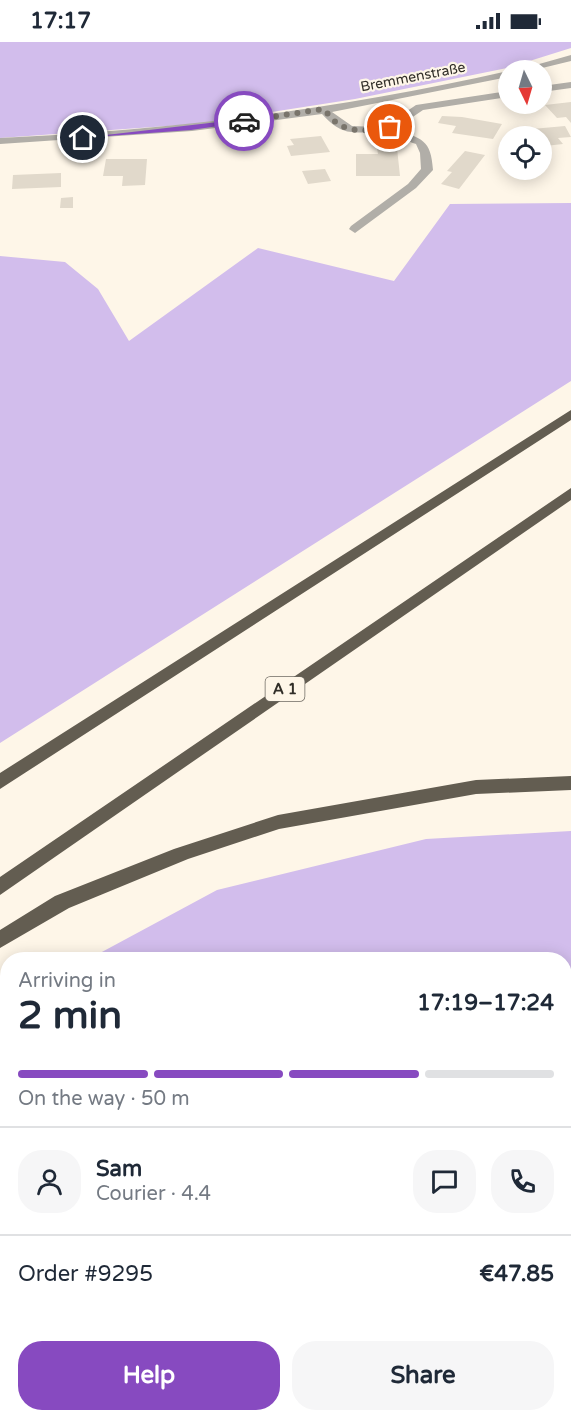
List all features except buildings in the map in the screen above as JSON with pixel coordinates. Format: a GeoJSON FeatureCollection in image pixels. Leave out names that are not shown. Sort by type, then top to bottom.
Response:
{"type":"FeatureCollection","features":[{"type":"Feature","properties":{"kind":"highway"},"geometry":{"type":"LineString","coordinates":[[0,782],[571,414]]}},
{"type":"Feature","properties":{"kind":"highway","name":"A 1"},"geometry":{"type":"LineString","coordinates":[[0,886],[571,493]]}},
{"type":"Feature","properties":{"kind":"highway"},"geometry":{"type":"LineString","coordinates":[[0,940],[62,902],[181,854],[278,822],[476,787],[571,783]]}},
{"type":"Feature","properties":{"kind":"street"},"geometry":{"type":"LineString","coordinates":[[552,63],[571,58]]}},
{"type":"Feature","properties":{"kind":"street","name":"Bremmenstraße"},"geometry":{"type":"LineString","coordinates":[[0,141],[83,138],[191,129],[415,94],[498,76]]}},
{"type":"Feature","properties":{"kind":"street"},"geometry":{"type":"LineString","coordinates":[[552,88],[571,85]]}},
{"type":"Feature","properties":{"kind":"street","name":"Bremmenstraße"},"geometry":{"type":"LineString","coordinates":[[383,128],[399,122],[405,113],[419,107],[498,95]]}},
{"type":"Feature","properties":{"kind":"street"},"geometry":{"type":"LineString","coordinates":[[323,109],[337,123],[348,128],[383,128],[420,142],[426,153],[427,170],[412,186],[355,229]]}},
{"type":"Feature","properties":{"kind":"shaded area"},"geometry":{"type":"Polygon","coordinates":[[[0,42],[571,42],[571,48],[533,60],[498,60],[498,70],[355,99],[195,124],[0,138],[0,42]]]}},
{"type":"Feature","properties":{"kind":"shaded area"},"geometry":{"type":"Polygon","coordinates":[[[571,203],[571,381],[0,743],[0,256],[65,262],[98,289],[129,341],[258,248],[394,281],[450,204],[571,203]]]}},
{"type":"Feature","properties":{"kind":"shaded area"},"geometry":{"type":"Polygon","coordinates":[[[571,831],[571,952],[102,952],[217,890],[426,839],[571,831]]]}},
{"type":"Feature","properties":{"kind":"way so far"},"geometry":{"type":"LineString","coordinates":[[244,121],[323,109],[337,123],[348,128],[378,130],[390,127]]}},
{"type":"Feature","properties":{"kind":"route"},"geometry":{"type":"LineString","coordinates":[[83,138],[191,129],[244,121]]}}]}
